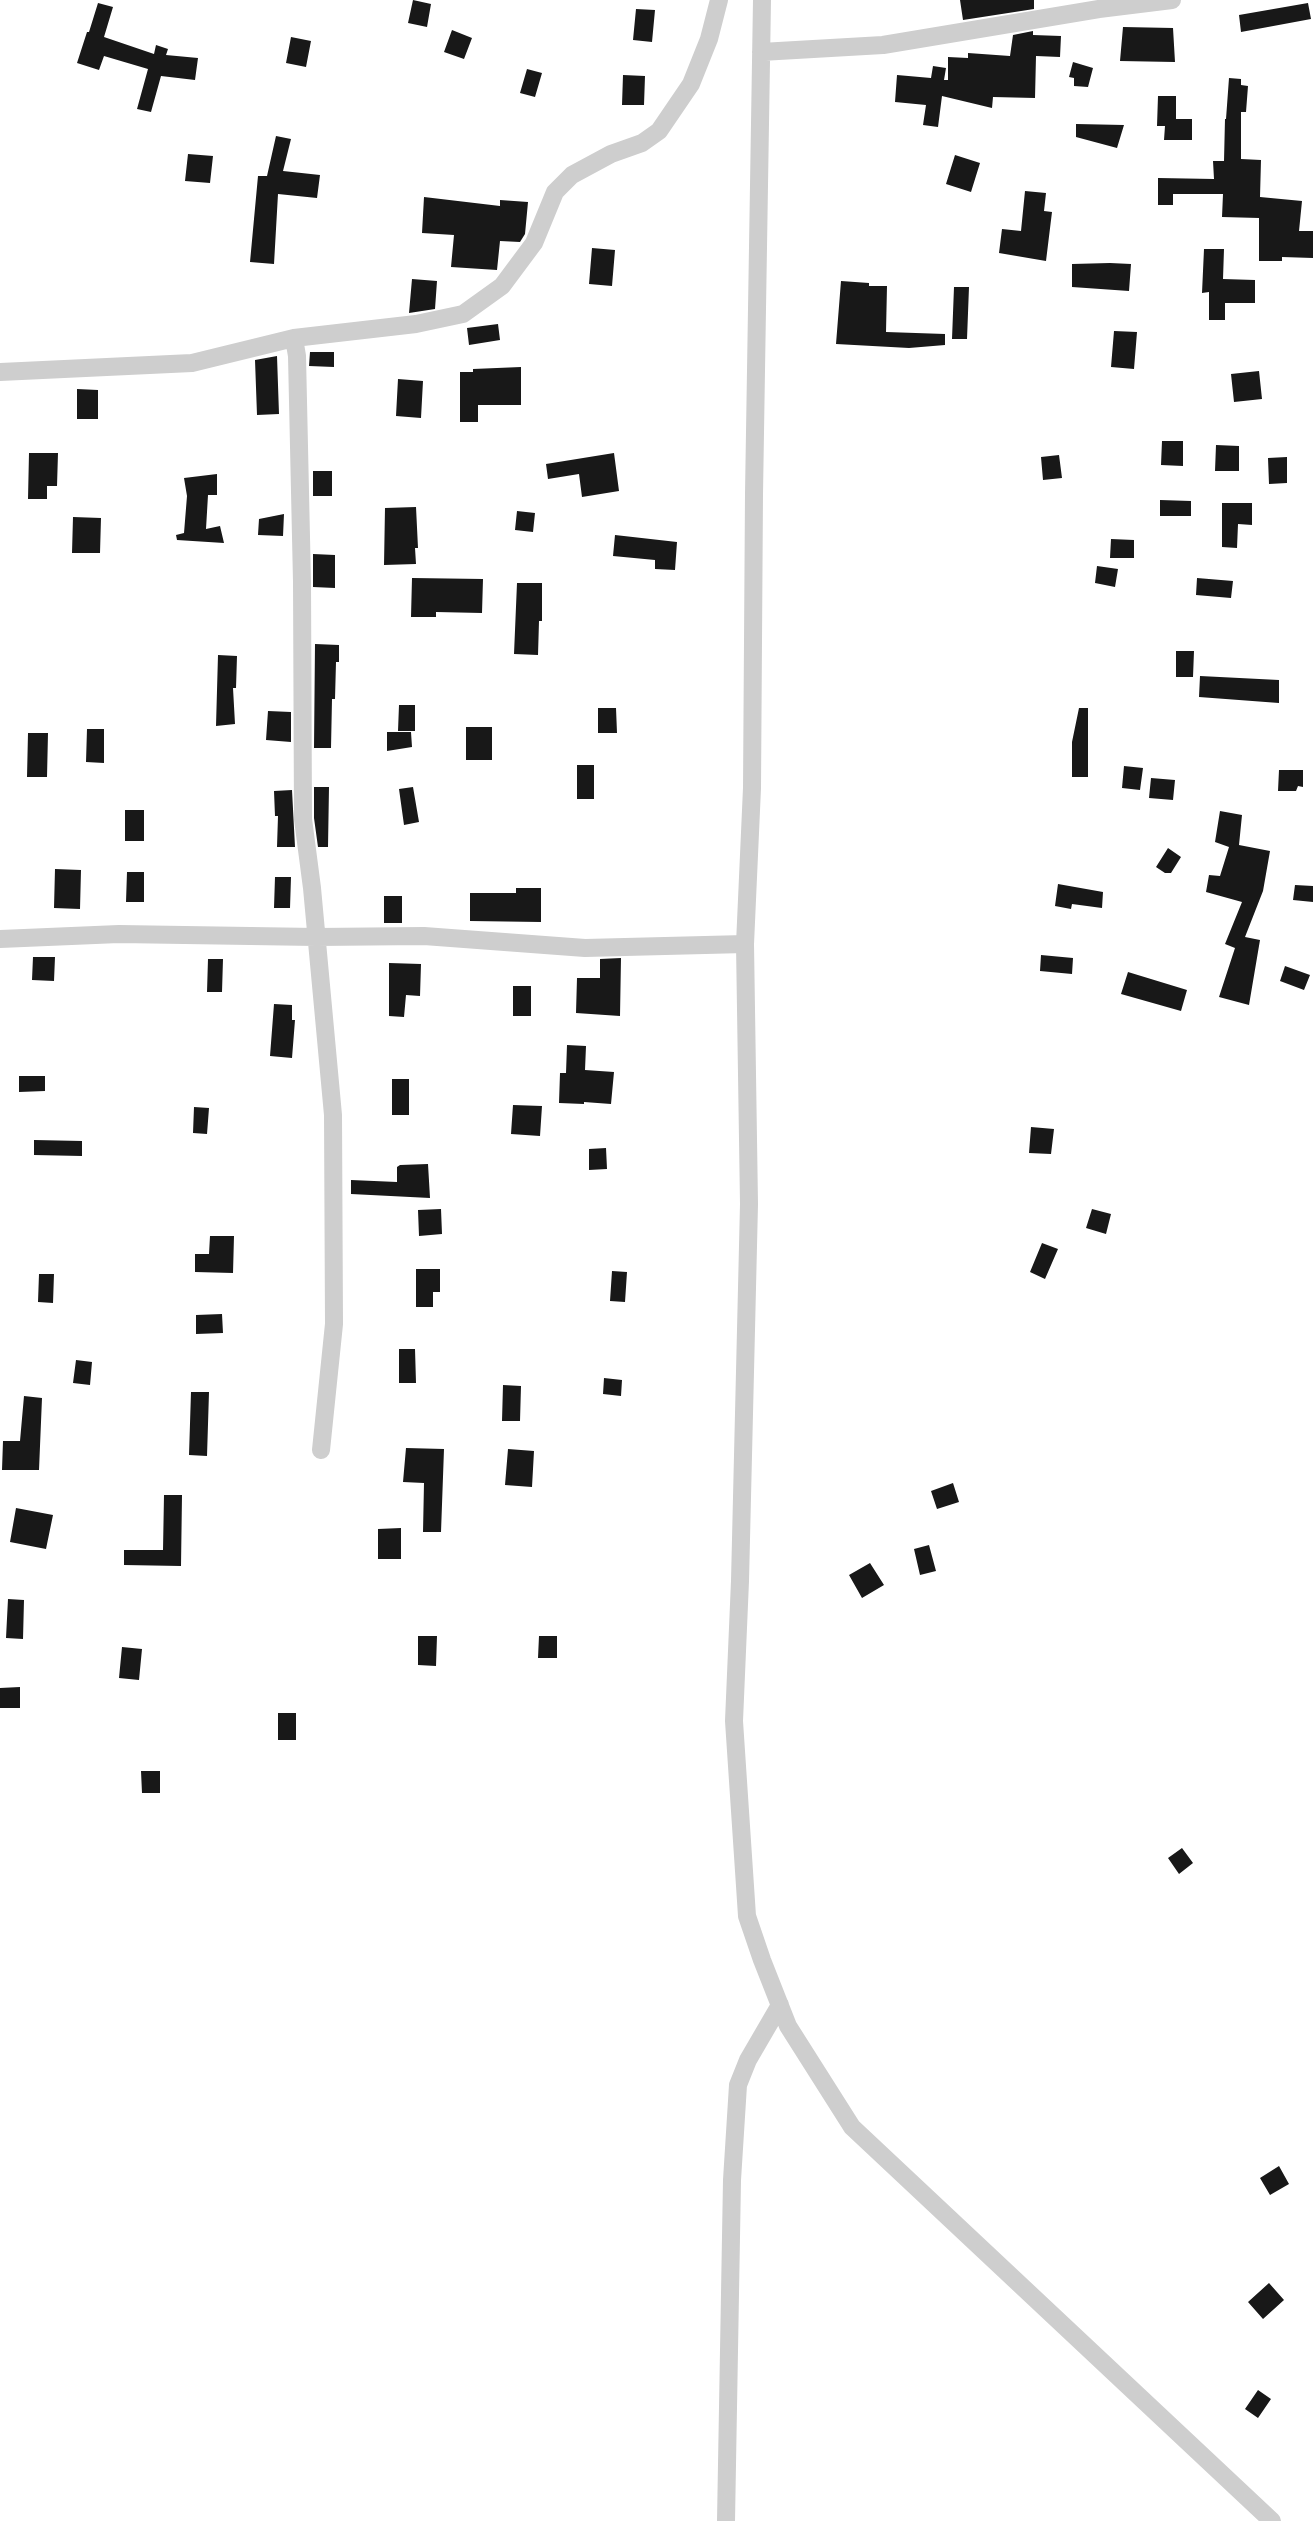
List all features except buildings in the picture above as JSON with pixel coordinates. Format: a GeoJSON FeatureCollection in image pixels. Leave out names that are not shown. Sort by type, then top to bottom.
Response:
{"type":"FeatureCollection","features":[{"type":"Feature","properties":{"kind":"street"},"geometry":{"type":"LineString","coordinates":[[0,372],[192,363],[294,338],[416,324],[463,314],[502,286],[534,243],[555,192],[572,175],[611,154],[642,143],[658,130],[691,84],[709,39],[719,0]]}},
{"type":"Feature","properties":{"kind":"street"},"geometry":{"type":"LineString","coordinates":[[762,0],[752,788],[745,944],[749,1204],[740,1581],[734,1721],[747,1916],[788,2026],[852,2127],[1272,2521]]}},
{"type":"Feature","properties":{"kind":"street"},"geometry":{"type":"LineString","coordinates":[[761,52],[883,45],[1099,9],[1172,0]]}},
{"type":"Feature","properties":{"kind":"street"},"geometry":{"type":"LineString","coordinates":[[294,338],[297,356],[302,582],[303,819],[333,1115],[334,1324],[321,1450]]}},
{"type":"Feature","properties":{"kind":"street"},"geometry":{"type":"LineString","coordinates":[[0,939],[119,934],[424,936],[585,948],[745,944]]}},
{"type":"Feature","properties":{"kind":"street"},"geometry":{"type":"LineString","coordinates":[[726,2521],[732,2180],[738,2085],[748,2060],[780,2005]]}}]}
